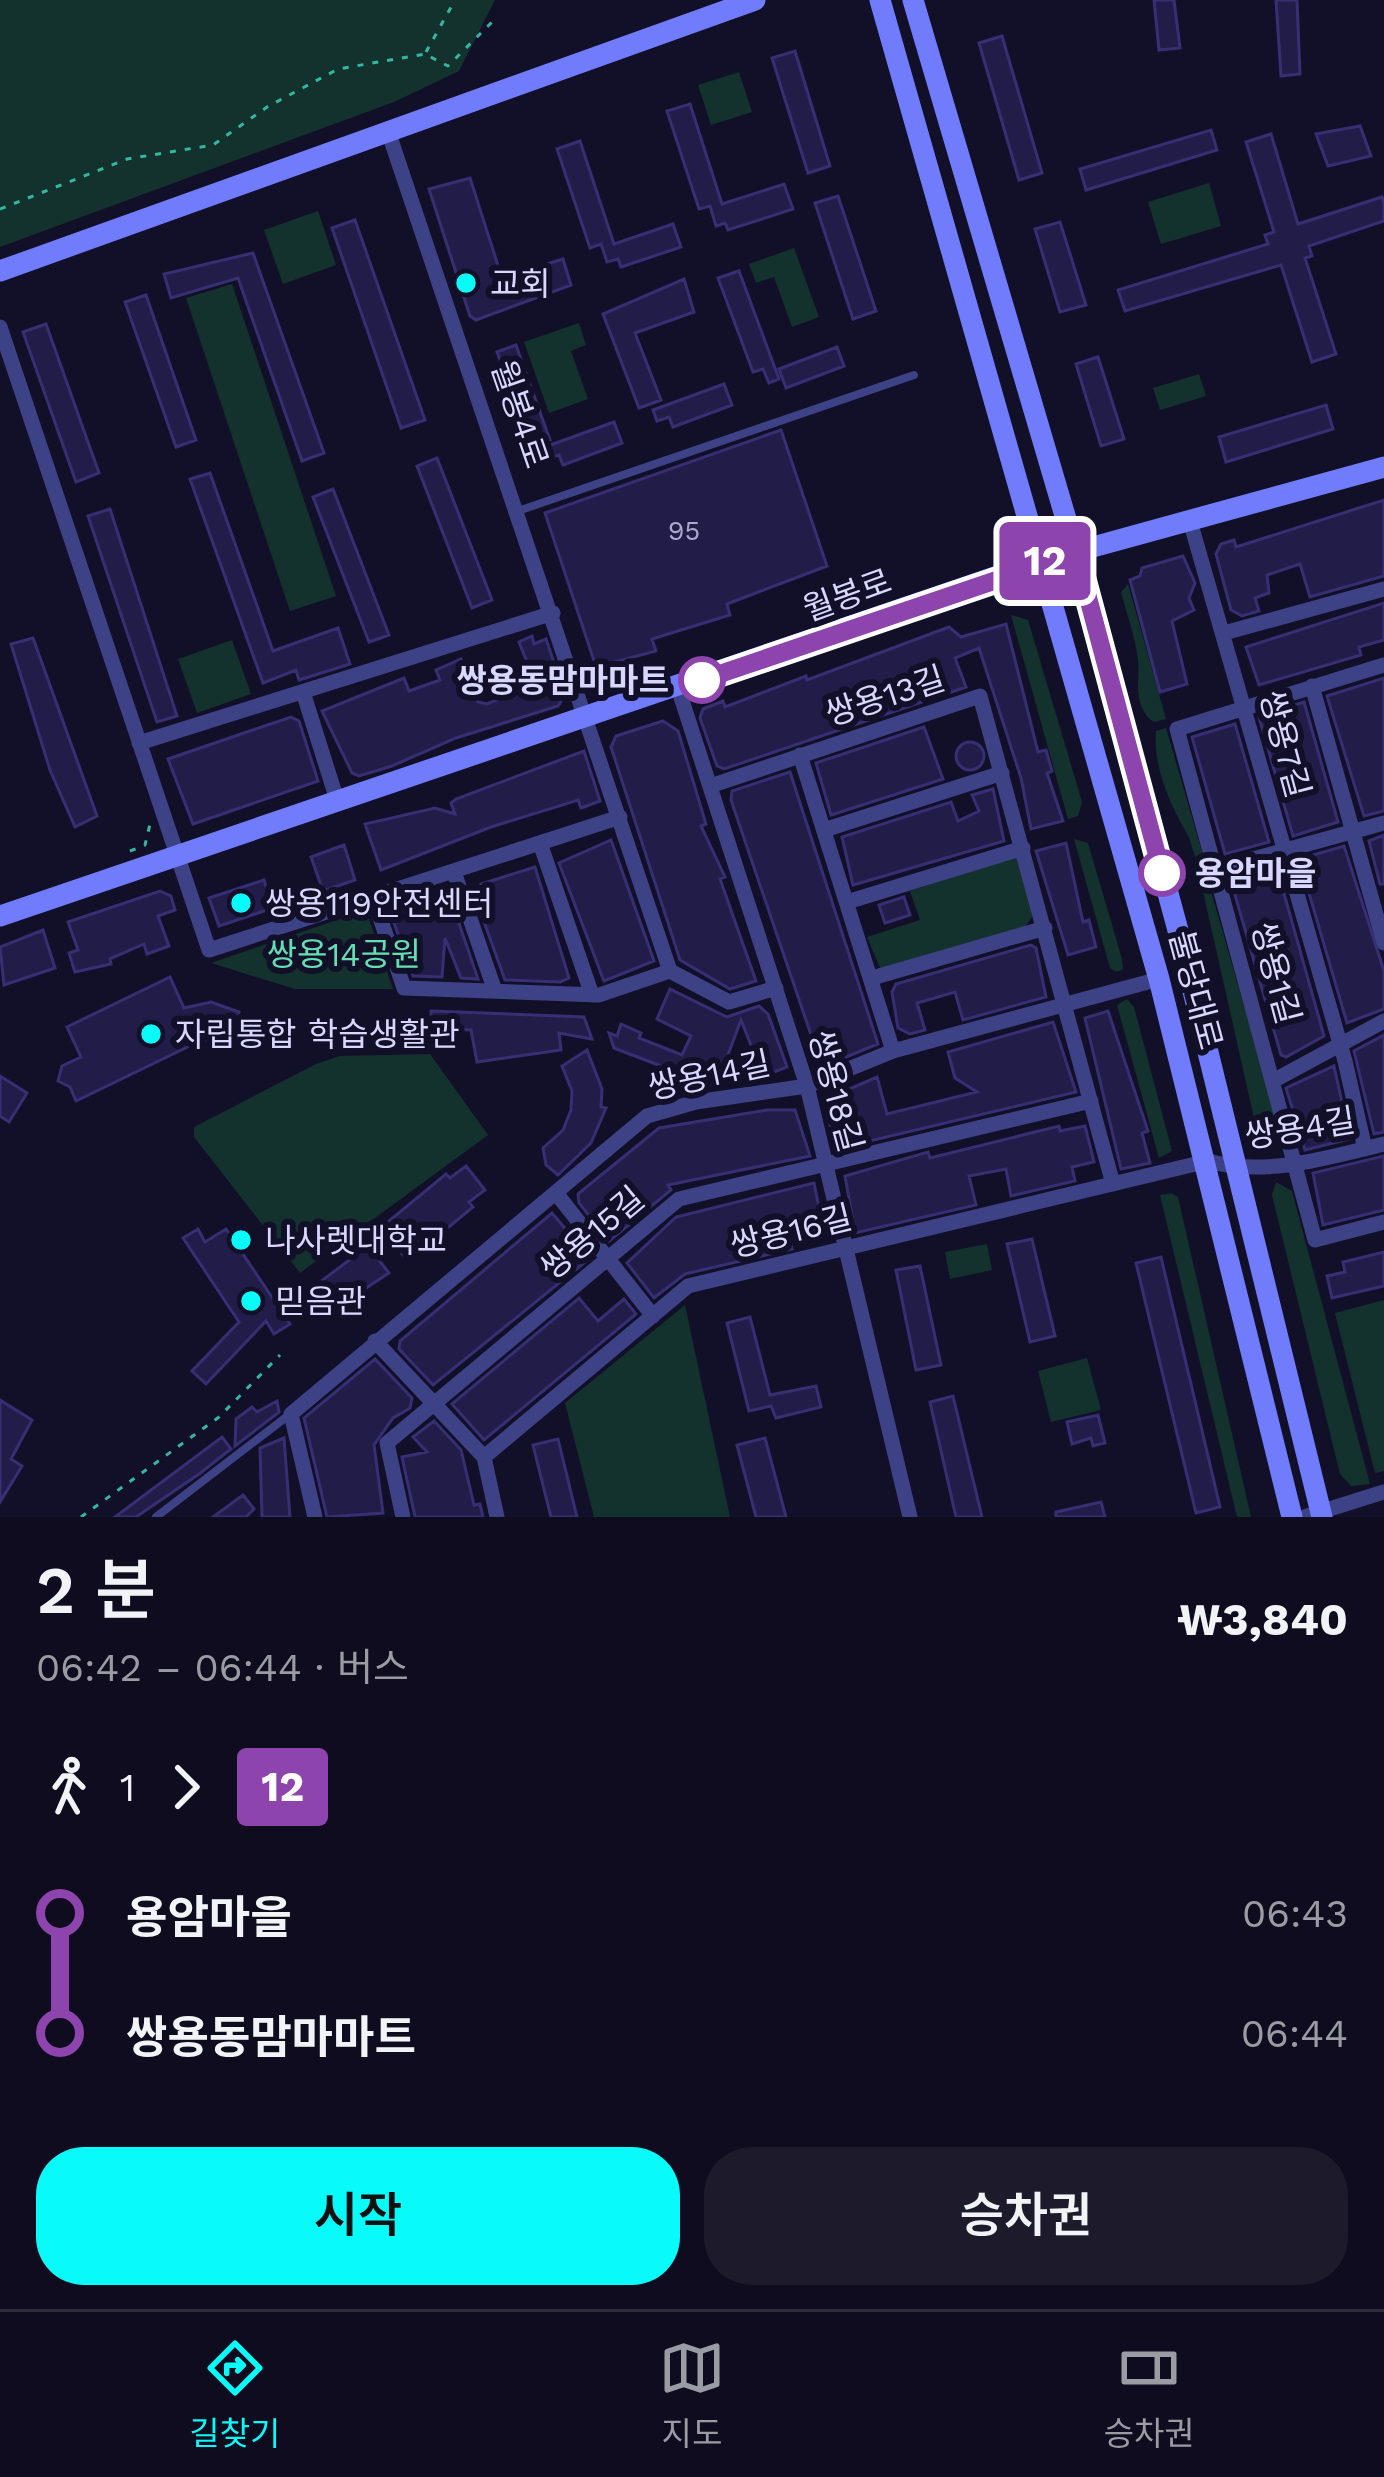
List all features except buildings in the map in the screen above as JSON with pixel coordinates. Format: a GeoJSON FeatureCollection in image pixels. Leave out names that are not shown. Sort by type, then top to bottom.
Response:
{"type":"FeatureCollection","features":[{"type":"Feature","properties":{"kind":"main road"},"geometry":{"type":"LineString","coordinates":[[0,271],[755,0]]}},
{"type":"Feature","properties":{"kind":"main road","name":"불당대로"},"geometry":{"type":"LineString","coordinates":[[880,0],[1159,979],[1224,1166],[1292,1517]]}},
{"type":"Feature","properties":{"kind":"main road","name":"불당대로"},"geometry":{"type":"LineString","coordinates":[[913,0],[1076,553],[1224,1166],[1315,1514]]}},
{"type":"Feature","properties":{"kind":"main road","name":"월봉로"},"geometry":{"type":"LineString","coordinates":[[0,916],[1042,561],[1384,467]]}},
{"type":"Feature","properties":{"kind":"street","name":"월봉4로"},"geometry":{"type":"LineString","coordinates":[[389,134],[670,971]]}},
{"type":"Feature","properties":{"kind":"street"},"geometry":{"type":"LineString","coordinates":[[0,327],[209,950],[620,818]]}},
{"type":"Feature","properties":{"kind":"street","name":"쌍용7길"},"geometry":{"type":"LineString","coordinates":[[1190,521],[1365,1149]]}},
{"type":"Feature","properties":{"kind":"street"},"geometry":{"type":"LineString","coordinates":[[1224,633],[1384,590]]}},
{"type":"Feature","properties":{"kind":"street"},"geometry":{"type":"LineString","coordinates":[[140,743],[553,614]]}},
{"type":"Feature","properties":{"kind":"street","name":"쌍용1길"},"geometry":{"type":"LineString","coordinates":[[1384,665],[1177,729],[1315,1240],[1384,1222]]}},
{"type":"Feature","properties":{"kind":"street"},"geometry":{"type":"LineString","coordinates":[[1312,686],[1384,943]]}},
{"type":"Feature","properties":{"kind":"street","name":"쌍용18길"},"geometry":{"type":"LineString","coordinates":[[678,688],[806,1086],[910,1517]]}},
{"type":"Feature","properties":{"kind":"street"},"geometry":{"type":"LineString","coordinates":[[303,692],[337,800]]}},
{"type":"Feature","properties":{"kind":"street","name":"쌍용13길"},"geometry":{"type":"LineString","coordinates":[[710,786],[980,696],[1113,1184]]}},
{"type":"Feature","properties":{"kind":"street","name":"쌍용13길"},"geometry":{"type":"LineString","coordinates":[[800,755],[893,1051]]}},
{"type":"Feature","properties":{"kind":"street"},"geometry":{"type":"LineString","coordinates":[[824,830],[1002,773]]}},
{"type":"Feature","properties":{"kind":"street"},"geometry":{"type":"LineString","coordinates":[[1217,869],[1384,823]]}},
{"type":"Feature","properties":{"kind":"street"},"geometry":{"type":"LineString","coordinates":[[540,843],[592,994]]}},
{"type":"Feature","properties":{"kind":"street"},"geometry":{"type":"LineString","coordinates":[[847,902],[1023,848]]}},
{"type":"Feature","properties":{"kind":"street"},"geometry":{"type":"LineString","coordinates":[[454,872],[495,991]]}},
{"type":"Feature","properties":{"kind":"street"},"geometry":{"type":"LineString","coordinates":[[373,897],[404,988],[592,994],[670,971],[729,1002],[776,988]]}},
{"type":"Feature","properties":{"kind":"street"},"geometry":{"type":"LineString","coordinates":[[872,978],[1045,928]]}},
{"type":"Feature","properties":{"kind":"street","name":"쌍용14길"},"geometry":{"type":"LineString","coordinates":[[291,1414],[647,1116],[696,1102],[806,1086],[893,1051],[1159,979]]}},
{"type":"Feature","properties":{"kind":"street"},"geometry":{"type":"LineString","coordinates":[[1274,1081],[1384,1021]]}},
{"type":"Feature","properties":{"kind":"street","name":"쌍용15길"},"geometry":{"type":"LineString","coordinates":[[404,1517],[387,1443],[680,1199],[1091,1101]]}},
{"type":"Feature","properties":{"kind":"street","name":"쌍용4길"},"geometry":{"type":"LineString","coordinates":[[1224,1166],[1295,1165],[1384,1144]]}},
{"type":"Feature","properties":{"kind":"street","name":"쌍용16길"},"geometry":{"type":"LineString","coordinates":[[484,1457],[688,1286],[1113,1184],[1224,1166]]}},
{"type":"Feature","properties":{"kind":"street"},"geometry":{"type":"LineString","coordinates":[[556,1193],[652,1316]]}},
{"type":"Feature","properties":{"kind":"street"},"geometry":{"type":"LineString","coordinates":[[375,1341],[484,1457],[497,1517]]}},
{"type":"Feature","properties":{"kind":"street"},"geometry":{"type":"LineString","coordinates":[[291,1414],[315,1517]]}},
{"type":"Feature","properties":{"kind":"street"},"geometry":{"type":"LineString","coordinates":[[1315,1514],[1384,1492]]}},
{"type":"Feature","properties":{"kind":"lane"},"geometry":{"type":"LineString","coordinates":[[518,511],[914,375]]}},
{"type":"Feature","properties":{"kind":"lane","name":"쌍용14길"},"geometry":{"type":"LineString","coordinates":[[156,1517],[291,1414]]}},
{"type":"Feature","properties":{"kind":"path"},"geometry":{"type":"LineString","coordinates":[[425,54],[455,0]]}},
{"type":"Feature","properties":{"kind":"path"},"geometry":{"type":"LineString","coordinates":[[0,209],[127,158],[212,145],[267,106],[338,69],[425,54],[440,66],[448,66],[493,21]]}},
{"type":"Feature","properties":{"kind":"path"},"geometry":{"type":"LineString","coordinates":[[81,1517],[219,1417],[280,1355]]}},
{"type":"Feature","properties":{"kind":"green space"},"geometry":{"type":"Polygon","coordinates":[[[0,0],[495,0],[459,71],[394,102],[0,247],[0,0]]]}},
{"type":"Feature","properties":{"kind":"green space"},"geometry":{"type":"Polygon","coordinates":[[[739,72],[752,112],[711,125],[698,85],[739,72]]]}},
{"type":"Feature","properties":{"kind":"green space"},"geometry":{"type":"Polygon","coordinates":[[[1209,183],[1221,226],[1161,244],[1148,202],[1209,183]]]}},
{"type":"Feature","properties":{"kind":"green space"},"geometry":{"type":"Polygon","coordinates":[[[318,211],[336,265],[283,284],[264,230],[318,211]]]}},
{"type":"Feature","properties":{"kind":"green space"},"geometry":{"type":"Polygon","coordinates":[[[794,248],[819,317],[792,327],[774,277],[756,283],[749,264],[794,248]]]}},
{"type":"Feature","properties":{"kind":"green space"},"geometry":{"type":"Polygon","coordinates":[[[232,284],[336,596],[290,611],[186,298],[232,284]]]}},
{"type":"Feature","properties":{"kind":"green space"},"geometry":{"type":"Polygon","coordinates":[[[579,323],[586,345],[571,351],[588,399],[549,413],[524,342],[579,323]]]}},
{"type":"Feature","properties":{"kind":"green space"},"geometry":{"type":"Polygon","coordinates":[[[1199,374],[1206,396],[1160,410],[1153,388],[1199,374]]]}},
{"type":"Feature","properties":{"kind":"green space"},"geometry":{"type":"Polygon","coordinates":[[[1128,584],[1166,719],[1154,722],[1140,701],[1137,651],[1121,592],[1128,584]]]}},
{"type":"Feature","properties":{"kind":"green space"},"geometry":{"type":"Polygon","coordinates":[[[1011,615],[1028,620],[1082,802],[1078,816],[1068,819],[1011,615]]]}},
{"type":"Feature","properties":{"kind":"green space"},"geometry":{"type":"Polygon","coordinates":[[[232,640],[251,694],[197,713],[178,659],[232,640]]]}},
{"type":"Feature","properties":{"kind":"green space"},"geometry":{"type":"Polygon","coordinates":[[[1166,728],[1203,855],[1201,867],[1160,771],[1156,731],[1166,728]]]}},
{"type":"Feature","properties":{"kind":"green space"},"geometry":{"type":"Polygon","coordinates":[[[1074,839],[1088,843],[1122,959],[1123,969],[1116,972],[1110,968],[1074,839]]]}},
{"type":"Feature","properties":{"kind":"green space"},"geometry":{"type":"Polygon","coordinates":[[[1019,858],[1036,911],[1025,927],[880,968],[867,937],[920,920],[910,891],[1019,858]]]}},
{"type":"Feature","properties":{"kind":"green space"},"geometry":{"type":"Polygon","coordinates":[[[1206,874],[1280,1131],[1265,1146],[1259,1140],[1202,887],[1206,874]]]}},
{"type":"Feature","properties":{"kind":"green space","name":"쌍용14공원"},"geometry":{"type":"Polygon","coordinates":[[[366,910],[393,989],[295,989],[211,963],[366,910]]]}},
{"type":"Feature","properties":{"kind":"green space"},"geometry":{"type":"Polygon","coordinates":[[[1127,999],[1134,1007],[1172,1151],[1159,1158],[1117,1005],[1127,999]]]}},
{"type":"Feature","properties":{"kind":"green space"},"geometry":{"type":"Polygon","coordinates":[[[430,1054],[488,1135],[300,1273],[194,1137],[194,1127],[340,1056],[430,1054]]]}},
{"type":"Feature","properties":{"kind":"green space"},"geometry":{"type":"Polygon","coordinates":[[[1276,1182],[1292,1191],[1370,1484],[1351,1486],[1340,1474],[1272,1195],[1276,1182]]]}},
{"type":"Feature","properties":{"kind":"green space"},"geometry":{"type":"Polygon","coordinates":[[[1160,1195],[1178,1197],[1251,1517],[1237,1517],[1160,1195]]]}},
{"type":"Feature","properties":{"kind":"green space"},"geometry":{"type":"Polygon","coordinates":[[[987,1244],[992,1270],[950,1279],[945,1252],[987,1244]]]}},
{"type":"Feature","properties":{"kind":"green space"},"geometry":{"type":"Polygon","coordinates":[[[1384,1300],[1384,1471],[1375,1473],[1335,1313],[1384,1300]]]}},
{"type":"Feature","properties":{"kind":"green space"},"geometry":{"type":"Polygon","coordinates":[[[685,1305],[730,1517],[594,1517],[565,1403],[685,1305]]]}},
{"type":"Feature","properties":{"kind":"green space"},"geometry":{"type":"Polygon","coordinates":[[[1087,1358],[1101,1410],[1051,1422],[1038,1371],[1087,1358]]]}},
{"type":"Feature","properties":{"kind":"bus line","name":"12"},"geometry":{"type":"LineString","coordinates":[[702,680],[1076,553],[1162,873]]}},
{"type":"Feature","properties":{"kind":"place","name":"교회"},"geometry":{"type":"Point","coordinates":[466,283]}},
{"type":"Feature","properties":{"kind":"place","name":"쌍용동맘마마트"},"geometry":{"type":"Point","coordinates":[702,680]}},
{"type":"Feature","properties":{"kind":"place","name":"용암마을"},"geometry":{"type":"Point","coordinates":[1162,873]}},
{"type":"Feature","properties":{"kind":"place","name":"쌍용119안전센터"},"geometry":{"type":"Point","coordinates":[241,903]}},
{"type":"Feature","properties":{"kind":"place","name":"자립통합 학습생활관"},"geometry":{"type":"Point","coordinates":[151,1034]}},
{"type":"Feature","properties":{"kind":"place","name":"나사렛대학교"},"geometry":{"type":"Point","coordinates":[241,1240]}},
{"type":"Feature","properties":{"kind":"place","name":"믿음관"},"geometry":{"type":"Point","coordinates":[251,1301]}}]}
